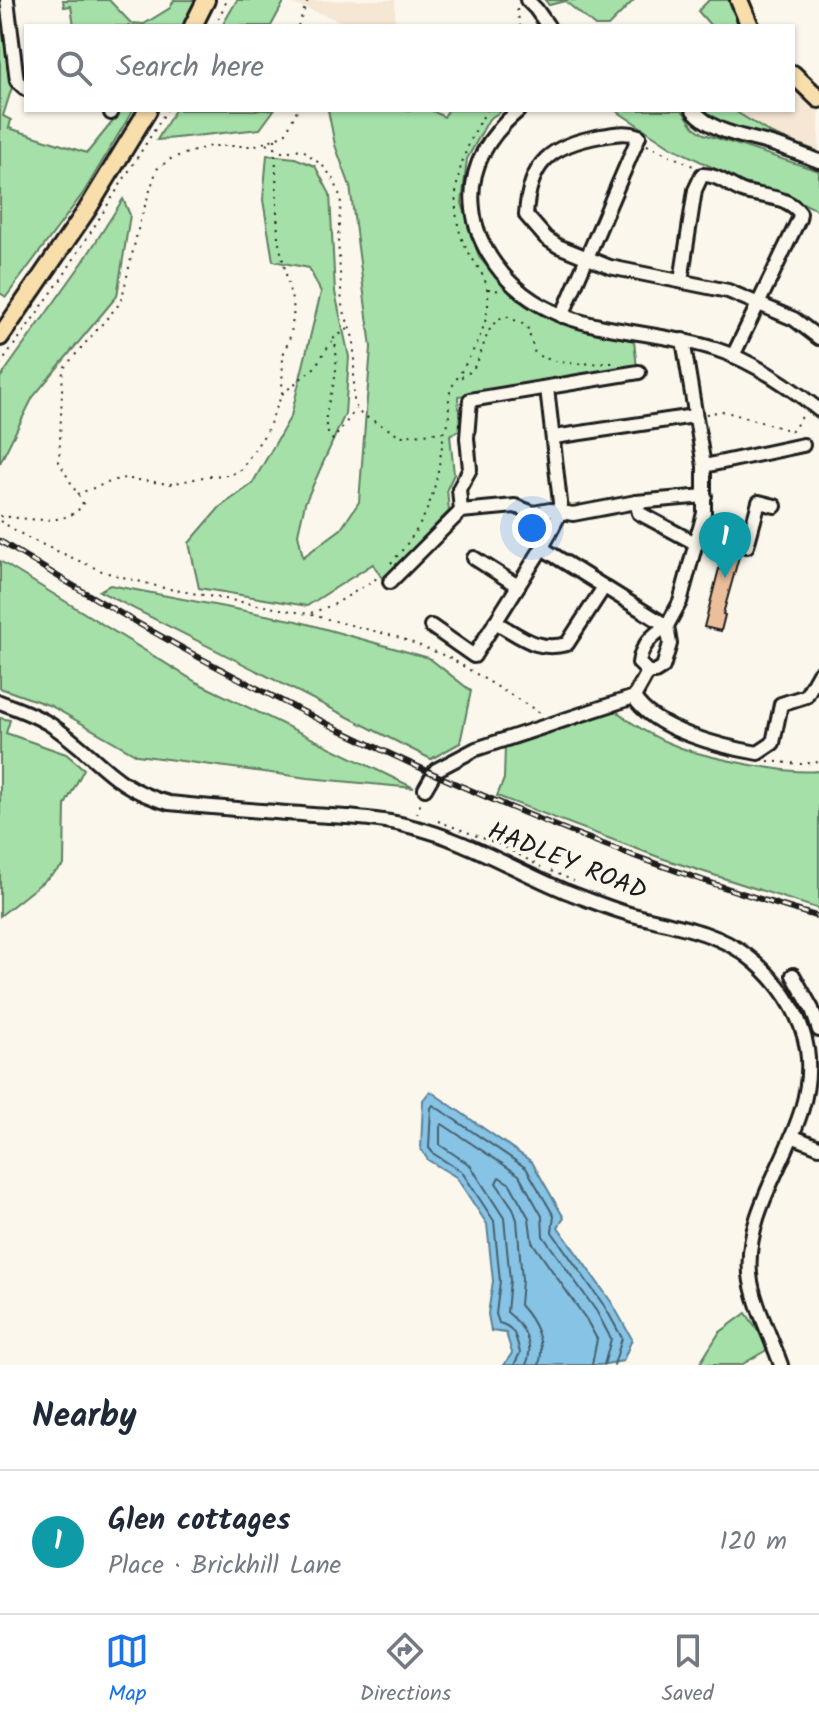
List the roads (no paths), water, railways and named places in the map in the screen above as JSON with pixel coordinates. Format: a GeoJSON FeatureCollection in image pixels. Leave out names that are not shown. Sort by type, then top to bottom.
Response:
{"type":"FeatureCollection","features":[{"type":"Feature","properties":{"kind":"main road"},"geometry":{"type":"LineString","coordinates":[[194,24],[206,0]]}},
{"type":"Feature","properties":{"kind":"main road"},"geometry":{"type":"LineString","coordinates":[[739,0],[749,24]]}},
{"type":"Feature","properties":{"kind":"main road"},"geometry":{"type":"LineString","coordinates":[[795,76],[819,99]]}},
{"type":"Feature","properties":{"kind":"main road"},"geometry":{"type":"LineString","coordinates":[[0,337],[87,210],[147,112]]}},
{"type":"Feature","properties":{"kind":"street"},"geometry":{"type":"LineString","coordinates":[[7,0],[17,81],[24,87]]}},
{"type":"Feature","properties":{"kind":"street"},"geometry":{"type":"LineString","coordinates":[[527,0],[547,24]]}},
{"type":"Feature","properties":{"kind":"street"},"geometry":{"type":"LineString","coordinates":[[517,112],[486,144],[473,177],[472,202],[475,224],[485,250],[520,293],[562,316],[602,328],[683,340],[733,356],[757,367],[815,407]]}},
{"type":"Feature","properties":{"kind":"street"},"geometry":{"type":"LineString","coordinates":[[695,112],[702,121],[722,131],[819,161]]}},
{"type":"Feature","properties":{"kind":"street"},"geometry":{"type":"LineString","coordinates":[[562,316],[587,257],[638,138],[628,132],[576,141],[549,155],[534,172],[527,191],[526,215],[546,238],[587,257],[610,267],[728,291],[794,319],[819,338]]}},
{"type":"Feature","properties":{"kind":"street"},"geometry":{"type":"LineString","coordinates":[[681,281],[695,190],[702,175],[709,174],[745,192],[769,195],[796,207],[800,213],[733,356]]}},
{"type":"Feature","properties":{"kind":"street"},"geometry":{"type":"LineString","coordinates":[[542,548],[667,626],[670,644],[663,667],[648,672],[639,663],[640,654],[654,634],[667,626],[680,602],[704,513],[704,466],[683,340]]}},
{"type":"Feature","properties":{"kind":"street"},"geometry":{"type":"LineString","coordinates":[[461,511],[459,489],[470,469],[467,438],[470,400],[639,372]]}},
{"type":"Feature","properties":{"kind":"street"},"geometry":{"type":"LineString","coordinates":[[431,626],[474,656],[542,548],[561,511],[547,388]]}},
{"type":"Feature","properties":{"kind":"street"},"geometry":{"type":"LineString","coordinates":[[554,437],[694,416]]}},
{"type":"Feature","properties":{"kind":"street"},"geometry":{"type":"LineString","coordinates":[[704,466],[803,445]]}},
{"type":"Feature","properties":{"kind":"street"},"geometry":{"type":"LineString","coordinates":[[390,582],[461,511],[515,506],[533,513],[561,511],[573,514],[636,502],[705,496]]}},
{"type":"Feature","properties":{"kind":"street"},"geometry":{"type":"LineString","coordinates":[[636,502],[639,513],[698,538],[747,546],[759,502],[775,506]]}},
{"type":"Feature","properties":{"kind":"street"},"geometry":{"type":"LineString","coordinates":[[474,558],[518,586]]}},
{"type":"Feature","properties":{"kind":"street"},"geometry":{"type":"LineString","coordinates":[[495,622],[539,647],[567,644],[604,587]]}},
{"type":"Feature","properties":{"kind":"street"},"geometry":{"type":"LineString","coordinates":[[425,789],[436,770],[476,749],[634,697],[648,672]]}},
{"type":"Feature","properties":{"kind":"street"},"geometry":{"type":"LineString","coordinates":[[806,696],[819,673]]}},
{"type":"Feature","properties":{"kind":"street"},"geometry":{"type":"LineString","coordinates":[[634,697],[638,704],[668,725],[717,746],[758,753],[773,743],[781,704],[806,696],[819,701]]}},
{"type":"Feature","properties":{"kind":"street","name":"HADLEY ROAD"},"geometry":{"type":"LineString","coordinates":[[0,702],[49,724],[79,746],[111,776],[144,796],[169,803],[364,818],[412,827],[478,849],[564,890],[629,914],[717,939],[745,954],[768,974],[785,995],[813,1058],[801,1120],[757,1215],[750,1244],[750,1276],[781,1365]]}},
{"type":"Feature","properties":{"kind":"street"},"geometry":{"type":"LineString","coordinates":[[793,975],[812,1009],[819,1030]]}},
{"type":"Feature","properties":{"kind":"street"},"geometry":{"type":"LineString","coordinates":[[794,1137],[819,1147]]}},
{"type":"Feature","properties":{"kind":"water"},"geometry":{"type":"Polygon","coordinates":[[[430,1091],[532,1162],[564,1218],[558,1227],[612,1303],[632,1339],[623,1361],[600,1365],[504,1365],[512,1353],[506,1333],[491,1331],[488,1314],[493,1281],[487,1224],[456,1177],[428,1160],[421,1149],[423,1100],[430,1091]]]}},
{"type":"Feature","properties":{"kind":"railway"},"geometry":{"type":"LineString","coordinates":[[0,541],[195,655],[397,757],[605,845],[819,917]]}},
{"type":"Feature","properties":{"kind":"place","name":"Glen cottages"},"geometry":{"type":"Point","coordinates":[725,578]}}]}
